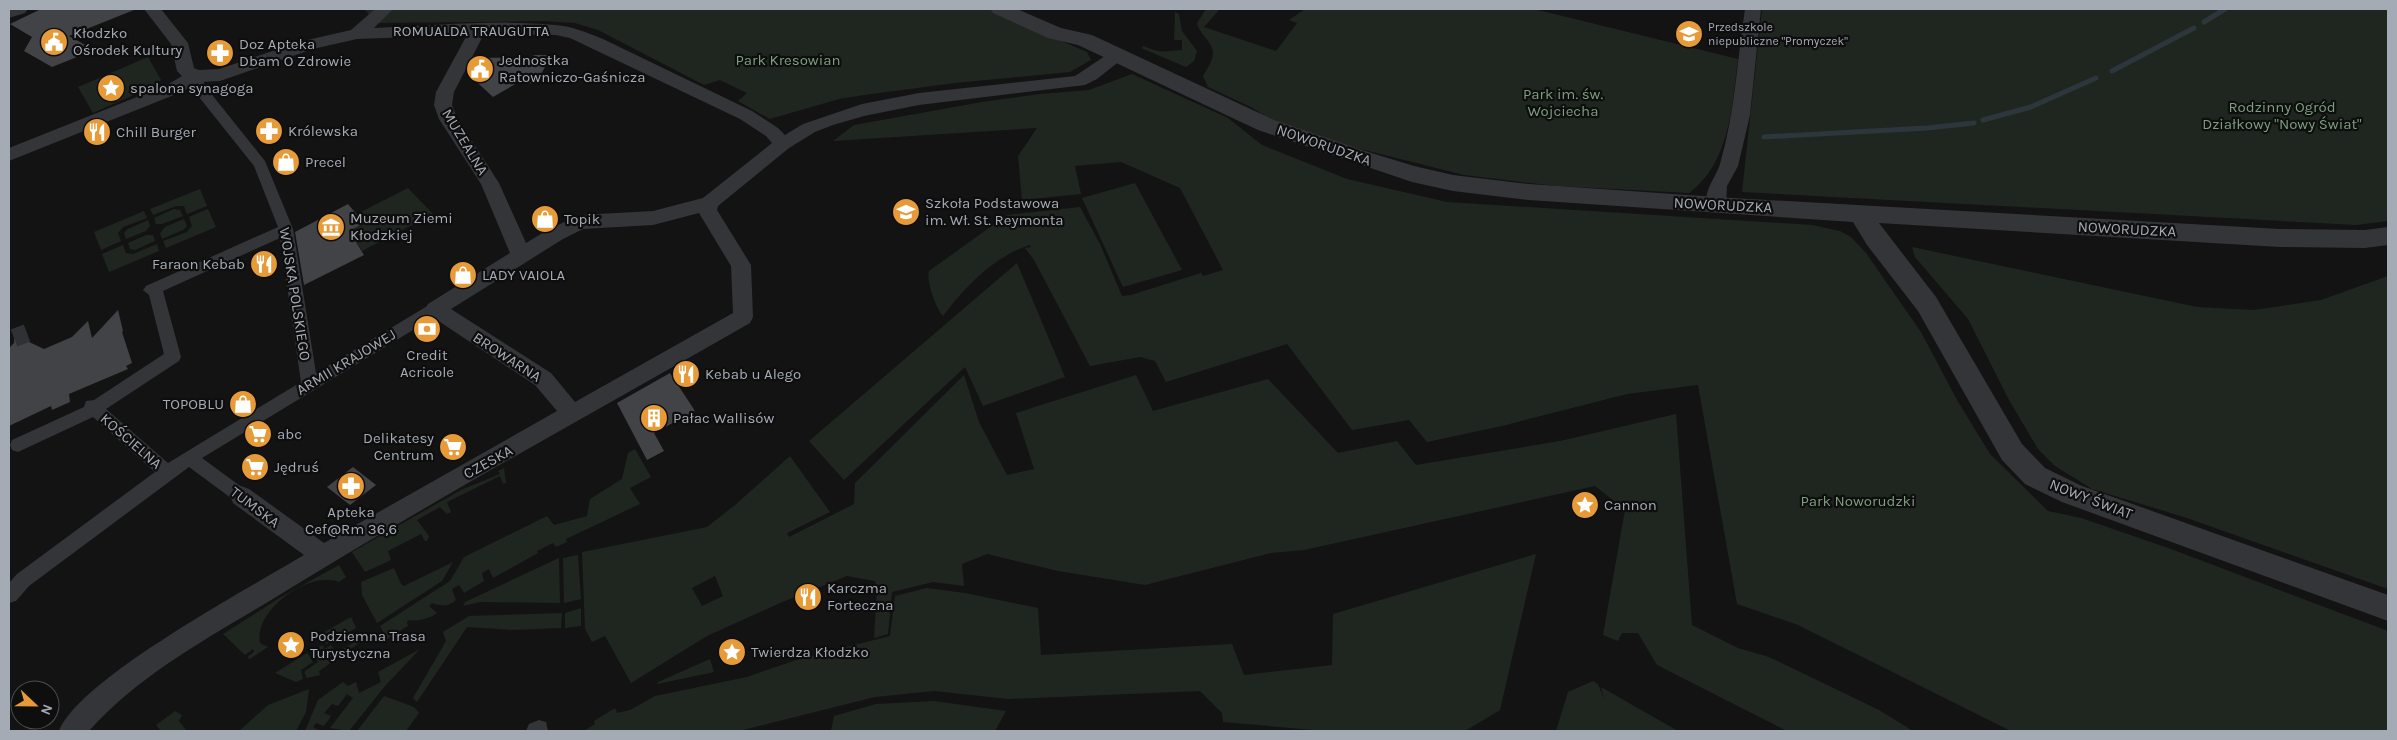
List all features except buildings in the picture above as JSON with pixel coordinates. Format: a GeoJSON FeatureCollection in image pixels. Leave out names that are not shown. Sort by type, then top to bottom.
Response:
{"type":"FeatureCollection","features":[{"type":"Feature","properties":{"kind":"street"},"geometry":{"type":"LineString","coordinates":[[9,12],[18,9]]}},
{"type":"Feature","properties":{"kind":"street","name":"WOJSKA POLSKIEGO"},"geometry":{"type":"LineString","coordinates":[[152,9],[179,43],[186,71],[196,76],[196,84],[260,164],[286,229],[309,383]]}},
{"type":"Feature","properties":{"kind":"street"},"geometry":{"type":"LineString","coordinates":[[357,34],[385,9]]}},
{"type":"Feature","properties":{"kind":"street","name":"NOWORUDZKA"},"geometry":{"type":"LineString","coordinates":[[1000,9],[1054,33],[1085,40]]}},
{"type":"Feature","properties":{"kind":"street","name":"NOWORUDZKA"},"geometry":{"type":"LineString","coordinates":[[1040,9],[1066,24],[1085,40],[1266,125],[1412,174],[1453,184],[1529,192],[1716,205],[2299,239],[2365,239],[2388,236]]}},
{"type":"Feature","properties":{"kind":"street"},"geometry":{"type":"LineString","coordinates":[[1716,205],[1718,186],[1729,166],[1741,115],[1753,9]]}},
{"type":"Feature","properties":{"kind":"street","name":"ROMUALDA TRAUGUTTA"},"geometry":{"type":"LineString","coordinates":[[196,76],[220,75],[309,45],[357,34],[478,29],[556,30],[575,34],[746,115],[772,132],[783,144]]}},
{"type":"Feature","properties":{"kind":"street","name":"MUZEALNA"},"geometry":{"type":"LineString","coordinates":[[478,29],[443,99],[444,112],[490,183],[521,256]]}},
{"type":"Feature","properties":{"kind":"street"},"geometry":{"type":"LineString","coordinates":[[709,203],[783,144],[809,128],[862,110],[919,99],[1079,81],[1091,76],[1117,56]]}},
{"type":"Feature","properties":{"kind":"street"},"geometry":{"type":"LineString","coordinates":[[9,155],[173,89],[196,76]]}},
{"type":"Feature","properties":{"kind":"street","name":"ARMII KRAJOWEJ"},"geometry":{"type":"LineString","coordinates":[[11,593],[23,580],[189,457],[309,383],[580,222],[654,218],[709,203]]}},
{"type":"Feature","properties":{"kind":"street","name":"CZESKA"},"geometry":{"type":"LineString","coordinates":[[72,731],[106,695],[131,676],[322,555],[743,317],[741,265],[710,216],[707,210],[709,203]]}},
{"type":"Feature","properties":{"kind":"street","name":"NOWY ŚWIAT"},"geometry":{"type":"LineString","coordinates":[[1861,214],[1876,239],[1927,304],[2012,452],[2035,476],[2072,494],[2388,608]]}},
{"type":"Feature","properties":{"kind":"street"},"geometry":{"type":"LineString","coordinates":[[94,408],[173,357],[153,289],[286,229]]}},
{"type":"Feature","properties":{"kind":"street","name":"BROWARNA"},"geometry":{"type":"LineString","coordinates":[[435,309],[543,380],[572,414]]}},
{"type":"Feature","properties":{"kind":"street","name":"KOŚCIELNA"},"geometry":{"type":"LineString","coordinates":[[18,445],[94,408],[167,472]]}},
{"type":"Feature","properties":{"kind":"street","name":"TUMSKA"},"geometry":{"type":"LineString","coordinates":[[189,457],[322,555]]}},
{"type":"Feature","properties":{"kind":"green space","name":"Park Kresowian"},"geometry":{"type":"Polygon","coordinates":[[[364,9],[988,9],[1087,52],[1091,60],[1070,72],[955,83],[864,95],[839,99],[770,119],[738,101],[747,93],[720,80],[704,85],[598,30],[575,23],[544,21],[377,23],[364,9]]]}},
{"type":"Feature","properties":{"kind":"green space","name":"Park im. św. Wojciecha"},"geometry":{"type":"Polygon","coordinates":[[[1206,9],[1220,9],[1204,27],[1276,51],[1297,23],[1289,20],[1305,9],[1534,9],[1738,59],[1731,114],[1721,150],[1713,166],[1703,181],[1689,193],[1556,186],[1464,175],[1341,144],[1269,119],[1253,108],[1208,87],[1203,76],[1210,64],[1213,53],[1197,23],[1206,9]]]}},
{"type":"Feature","properties":{"kind":"green space","name":"Rodzinny Ogród Działkowy \"Nowy Świat\""},"geometry":{"type":"Polygon","coordinates":[[[1762,9],[2388,9],[2388,221],[2356,225],[1742,192],[1762,9]]]}},
{"type":"Feature","properties":{"kind":"green space"},"geometry":{"type":"Polygon","coordinates":[[[1175,12],[1179,14],[1182,31],[1197,51],[1194,61],[1186,67],[1141,48],[1144,46],[1163,51],[1182,50],[1182,40],[1174,40],[1175,12]]]}},
{"type":"Feature","properties":{"kind":"green space"},"geometry":{"type":"Polygon","coordinates":[[[148,57],[161,80],[156,85],[93,113],[78,87],[148,57]]]}},
{"type":"Feature","properties":{"kind":"green space","name":"Park Noworudzki"},"geometry":{"type":"Polygon","coordinates":[[[1132,74],[1228,118],[1262,145],[1347,179],[1447,202],[1812,225],[1840,231],[1851,237],[1866,253],[1921,332],[1957,400],[1990,454],[2048,511],[2081,518],[2171,549],[2388,631],[2388,731],[2011,731],[1798,625],[1737,604],[1698,385],[1627,394],[1502,426],[1427,442],[1409,420],[1352,430],[1287,344],[1166,382],[1155,361],[1140,357],[1090,366],[1034,260],[1025,248],[1031,247],[1030,245],[1017,250],[992,265],[961,294],[943,316],[932,294],[928,275],[929,271],[1007,215],[1080,207],[1100,244],[1122,296],[1131,295],[1201,273],[1203,276],[1223,270],[1180,188],[1121,162],[1075,166],[1081,194],[1022,200],[1018,156],[1037,128],[833,141],[854,125],[982,102],[1089,90],[1132,74]]]}},
{"type":"Feature","properties":{"kind":"green space"},"geometry":{"type":"Polygon","coordinates":[[[1135,183],[1182,270],[1123,287],[1082,198],[1135,183]]]}},
{"type":"Feature","properties":{"kind":"green space"},"geometry":{"type":"Polygon","coordinates":[[[408,188],[433,214],[362,251],[349,231],[364,223],[357,214],[408,188]]]}},
{"type":"Feature","properties":{"kind":"green space"},"geometry":{"type":"Polygon","coordinates":[[[200,189],[207,206],[187,214],[184,206],[176,206],[153,215],[150,209],[200,189]]]}},
{"type":"Feature","properties":{"kind":"green space"},"geometry":{"type":"Polygon","coordinates":[[[174,209],[180,210],[183,216],[162,224],[156,224],[154,218],[174,209]]]}},
{"type":"Feature","properties":{"kind":"green space"},"geometry":{"type":"Polygon","coordinates":[[[208,209],[216,227],[166,248],[163,241],[187,232],[192,226],[189,217],[208,209]]]}},
{"type":"Feature","properties":{"kind":"green space"},"geometry":{"type":"Polygon","coordinates":[[[144,211],[147,218],[123,227],[118,233],[121,241],[101,250],[94,232],[144,211]]]}},
{"type":"Feature","properties":{"kind":"green space"},"geometry":{"type":"Polygon","coordinates":[[[184,219],[187,226],[183,230],[162,239],[160,233],[165,227],[184,219]]]}},
{"type":"Feature","properties":{"kind":"green space"},"geometry":{"type":"Polygon","coordinates":[[[148,220],[150,226],[146,231],[126,239],[124,233],[128,229],[148,220]]]}},
{"type":"Feature","properties":{"kind":"green space"},"geometry":{"type":"Polygon","coordinates":[[[146,235],[153,235],[155,241],[135,250],[130,249],[128,243],[146,235]]]}},
{"type":"Feature","properties":{"kind":"green space"},"geometry":{"type":"Polygon","coordinates":[[[157,244],[159,251],[109,272],[102,254],[123,245],[126,253],[133,254],[157,244]]]}},
{"type":"Feature","properties":{"kind":"green space"},"geometry":{"type":"Polygon","coordinates":[[[1912,247],[2197,307],[2254,310],[2321,300],[2388,276],[2388,589],[2184,517],[2092,489],[2055,466],[2038,449],[2009,400],[1968,319],[1915,257],[1912,247]]]}},
{"type":"Feature","properties":{"kind":"green space"},"geometry":{"type":"Polygon","coordinates":[[[1017,263],[1065,377],[983,406],[965,367],[844,480],[809,441],[1017,263]]]}},
{"type":"Feature","properties":{"kind":"green space"},"geometry":{"type":"Polygon","coordinates":[[[964,375],[979,422],[1007,475],[1034,469],[1016,413],[1136,375],[1153,411],[1268,379],[1338,453],[1397,441],[1416,465],[1560,441],[1676,414],[1692,625],[1738,648],[1769,657],[1879,710],[1913,731],[1787,731],[1657,665],[1638,633],[1622,633],[1618,641],[1603,635],[1625,510],[1595,486],[1304,550],[1271,553],[1145,585],[1058,571],[987,554],[962,564],[964,586],[933,582],[892,592],[888,634],[874,638],[877,589],[875,581],[847,576],[780,603],[707,636],[631,683],[605,636],[592,642],[585,629],[582,552],[707,527],[790,456],[830,512],[787,533],[789,537],[854,504],[855,483],[964,375]],[[715,576],[692,588],[702,606],[723,596],[715,576]]]}},
{"type":"Feature","properties":{"kind":"green space"},"geometry":{"type":"Polygon","coordinates":[[[635,449],[651,477],[630,488],[640,504],[566,539],[567,542],[556,547],[553,543],[537,551],[538,553],[493,578],[489,569],[482,573],[484,581],[464,593],[459,585],[452,589],[456,600],[451,604],[439,605],[432,603],[429,606],[437,613],[419,620],[409,620],[407,622],[408,626],[387,639],[383,639],[385,635],[380,626],[450,581],[464,557],[547,516],[554,525],[587,516],[590,499],[622,479],[628,453],[635,449]]]}},
{"type":"Feature","properties":{"kind":"green space"},"geometry":{"type":"Polygon","coordinates":[[[504,468],[506,483],[503,484],[500,476],[447,502],[451,512],[447,514],[440,507],[417,520],[429,536],[427,541],[425,541],[421,534],[388,551],[391,560],[365,572],[352,552],[461,490],[500,474],[498,471],[504,468]]]}},
{"type":"Feature","properties":{"kind":"green space"},"geometry":{"type":"Polygon","coordinates":[[[1536,554],[1500,710],[1465,731],[1325,731],[1223,722],[1222,713],[1200,691],[1008,699],[934,691],[875,697],[739,731],[584,731],[595,724],[594,721],[615,708],[617,713],[630,710],[655,696],[747,677],[799,659],[890,636],[895,596],[927,588],[965,593],[1038,608],[1041,655],[1232,644],[1244,675],[1332,665],[1333,614],[1536,554]]]}},
{"type":"Feature","properties":{"kind":"green space"},"geometry":{"type":"Polygon","coordinates":[[[578,555],[581,599],[564,603],[563,558],[578,555]]]}},
{"type":"Feature","properties":{"kind":"green space"},"geometry":{"type":"Polygon","coordinates":[[[559,558],[560,603],[480,602],[463,606],[465,602],[559,558]]]}},
{"type":"Feature","properties":{"kind":"green space"},"geometry":{"type":"Polygon","coordinates":[[[453,562],[442,581],[377,623],[362,595],[361,582],[394,568],[401,584],[404,586],[453,562]]]}},
{"type":"Feature","properties":{"kind":"green space"},"geometry":{"type":"Polygon","coordinates":[[[339,565],[346,577],[339,582],[327,580],[299,587],[339,565]]]}},
{"type":"Feature","properties":{"kind":"green space"},"geometry":{"type":"Polygon","coordinates":[[[299,587],[274,606],[265,618],[260,630],[260,643],[268,647],[250,659],[247,657],[254,652],[253,649],[245,655],[223,634],[299,587]]]}},
{"type":"Feature","properties":{"kind":"green space"},"geometry":{"type":"Polygon","coordinates":[[[581,608],[581,626],[565,628],[565,613],[581,608]]]}},
{"type":"Feature","properties":{"kind":"green space"},"geometry":{"type":"Polygon","coordinates":[[[562,613],[561,628],[512,630],[467,627],[417,702],[413,698],[446,641],[443,632],[469,616],[562,613]]]}},
{"type":"Feature","properties":{"kind":"green space"},"geometry":{"type":"Polygon","coordinates":[[[351,617],[356,628],[327,644],[319,635],[351,617]]]}},
{"type":"Feature","properties":{"kind":"green space"},"geometry":{"type":"Polygon","coordinates":[[[360,639],[362,641],[319,671],[320,675],[307,678],[304,672],[318,662],[312,651],[322,645],[325,649],[331,645],[336,653],[360,639]]]}},
{"type":"Feature","properties":{"kind":"green space"},"geometry":{"type":"Polygon","coordinates":[[[420,649],[385,686],[349,731],[330,728],[353,698],[347,694],[338,706],[332,704],[324,713],[331,716],[324,726],[316,723],[313,727],[320,731],[305,731],[318,700],[343,682],[348,686],[356,682],[359,693],[381,682],[378,672],[420,649]]]}},
{"type":"Feature","properties":{"kind":"green space"},"geometry":{"type":"Polygon","coordinates":[[[307,653],[313,662],[301,670],[303,679],[296,682],[275,673],[307,653]]]}},
{"type":"Feature","properties":{"kind":"green space"},"geometry":{"type":"Polygon","coordinates":[[[710,659],[714,672],[657,684],[658,682],[710,659]]]}},
{"type":"Feature","properties":{"kind":"green space"},"geometry":{"type":"Polygon","coordinates":[[[1593,681],[1598,684],[1604,699],[1601,687],[1678,731],[1556,731],[1568,692],[1593,681]]]}},
{"type":"Feature","properties":{"kind":"green space"},"geometry":{"type":"Polygon","coordinates":[[[309,689],[306,712],[296,731],[239,731],[268,705],[309,689]]]}},
{"type":"Feature","properties":{"kind":"green space"},"geometry":{"type":"Polygon","coordinates":[[[384,696],[414,707],[419,713],[406,731],[357,731],[384,696]]]}},
{"type":"Feature","properties":{"kind":"green space"},"geometry":{"type":"Polygon","coordinates":[[[934,701],[1006,711],[995,731],[831,731],[834,716],[876,704],[934,701]]]}},
{"type":"Feature","properties":{"kind":"green space"},"geometry":{"type":"Polygon","coordinates":[[[175,711],[182,715],[179,721],[187,731],[161,731],[156,725],[175,711]]]}},
{"type":"Feature","properties":{"kind":"waterway"},"geometry":{"type":"LineString","coordinates":[[2204,22],[2225,9]]}},
{"type":"Feature","properties":{"kind":"waterway"},"geometry":{"type":"LineString","coordinates":[[2112,71],[2194,28]]}},
{"type":"Feature","properties":{"kind":"waterway"},"geometry":{"type":"LineString","coordinates":[[1983,120],[2031,107],[2096,78]]}},
{"type":"Feature","properties":{"kind":"waterway"},"geometry":{"type":"LineString","coordinates":[[1764,137],[1927,128],[1974,123]]}},
{"type":"Feature","properties":{"kind":"tunnel"},"geometry":{"type":"LineString","coordinates":[[14,338],[27,333]]}},
{"type":"Feature","properties":{"kind":"place","name":"Przedszkole niepubliczne \"Promyczek\""},"geometry":{"type":"Point","coordinates":[1689,34]}},
{"type":"Feature","properties":{"kind":"place","name":"Kłodzko Ośrodek Kultury"},"geometry":{"type":"Point","coordinates":[54,42]}},
{"type":"Feature","properties":{"kind":"place","name":"Doz Apteka Dbam O Zdrowie"},"geometry":{"type":"Point","coordinates":[220,53]}},
{"type":"Feature","properties":{"kind":"place","name":"Jednostka Ratowniczo-Gaśnicza"},"geometry":{"type":"Point","coordinates":[480,69]}},
{"type":"Feature","properties":{"kind":"place","name":"spalona synagoga"},"geometry":{"type":"Point","coordinates":[111,88]}},
{"type":"Feature","properties":{"kind":"place","name":"Królewska"},"geometry":{"type":"Point","coordinates":[269,131]}},
{"type":"Feature","properties":{"kind":"place","name":"Chill Burger"},"geometry":{"type":"Point","coordinates":[97,132]}},
{"type":"Feature","properties":{"kind":"place","name":"Precel"},"geometry":{"type":"Point","coordinates":[286,162]}},
{"type":"Feature","properties":{"kind":"place","name":"Szkoła Podstawowa im. Wł. St. Reymonta"},"geometry":{"type":"Point","coordinates":[906,212]}},
{"type":"Feature","properties":{"kind":"place","name":"Topik"},"geometry":{"type":"Point","coordinates":[545,219]}},
{"type":"Feature","properties":{"kind":"place","name":"Muzeum Ziemi Kłodzkiej"},"geometry":{"type":"Point","coordinates":[331,227]}},
{"type":"Feature","properties":{"kind":"place","name":"Faraon Kebab"},"geometry":{"type":"Point","coordinates":[264,264]}},
{"type":"Feature","properties":{"kind":"place","name":"LADY VAIOLA"},"geometry":{"type":"Point","coordinates":[463,275]}},
{"type":"Feature","properties":{"kind":"place","name":"Credit Acricole"},"geometry":{"type":"Point","coordinates":[427,329]}},
{"type":"Feature","properties":{"kind":"place","name":"Kebab u Alego"},"geometry":{"type":"Point","coordinates":[686,374]}},
{"type":"Feature","properties":{"kind":"place","name":"TOPOBLU"},"geometry":{"type":"Point","coordinates":[243,404]}},
{"type":"Feature","properties":{"kind":"place","name":"Pałac Wallisów"},"geometry":{"type":"Point","coordinates":[654,418]}},
{"type":"Feature","properties":{"kind":"place","name":"abc"},"geometry":{"type":"Point","coordinates":[258,434]}},
{"type":"Feature","properties":{"kind":"place","name":"Delikatesy Centrum"},"geometry":{"type":"Point","coordinates":[453,447]}},
{"type":"Feature","properties":{"kind":"place","name":"Jędruś"},"geometry":{"type":"Point","coordinates":[255,467]}},
{"type":"Feature","properties":{"kind":"place","name":"Apteka Cef@Rm 36,6"},"geometry":{"type":"Point","coordinates":[351,486]}},
{"type":"Feature","properties":{"kind":"place","name":"Cannon"},"geometry":{"type":"Point","coordinates":[1585,505]}},
{"type":"Feature","properties":{"kind":"place","name":"Karczma Forteczna"},"geometry":{"type":"Point","coordinates":[808,597]}},
{"type":"Feature","properties":{"kind":"place","name":"Podziemna Trasa Turystyczna"},"geometry":{"type":"Point","coordinates":[291,645]}},
{"type":"Feature","properties":{"kind":"place","name":"Twierdza Kłodzko"},"geometry":{"type":"Point","coordinates":[732,652]}}]}
